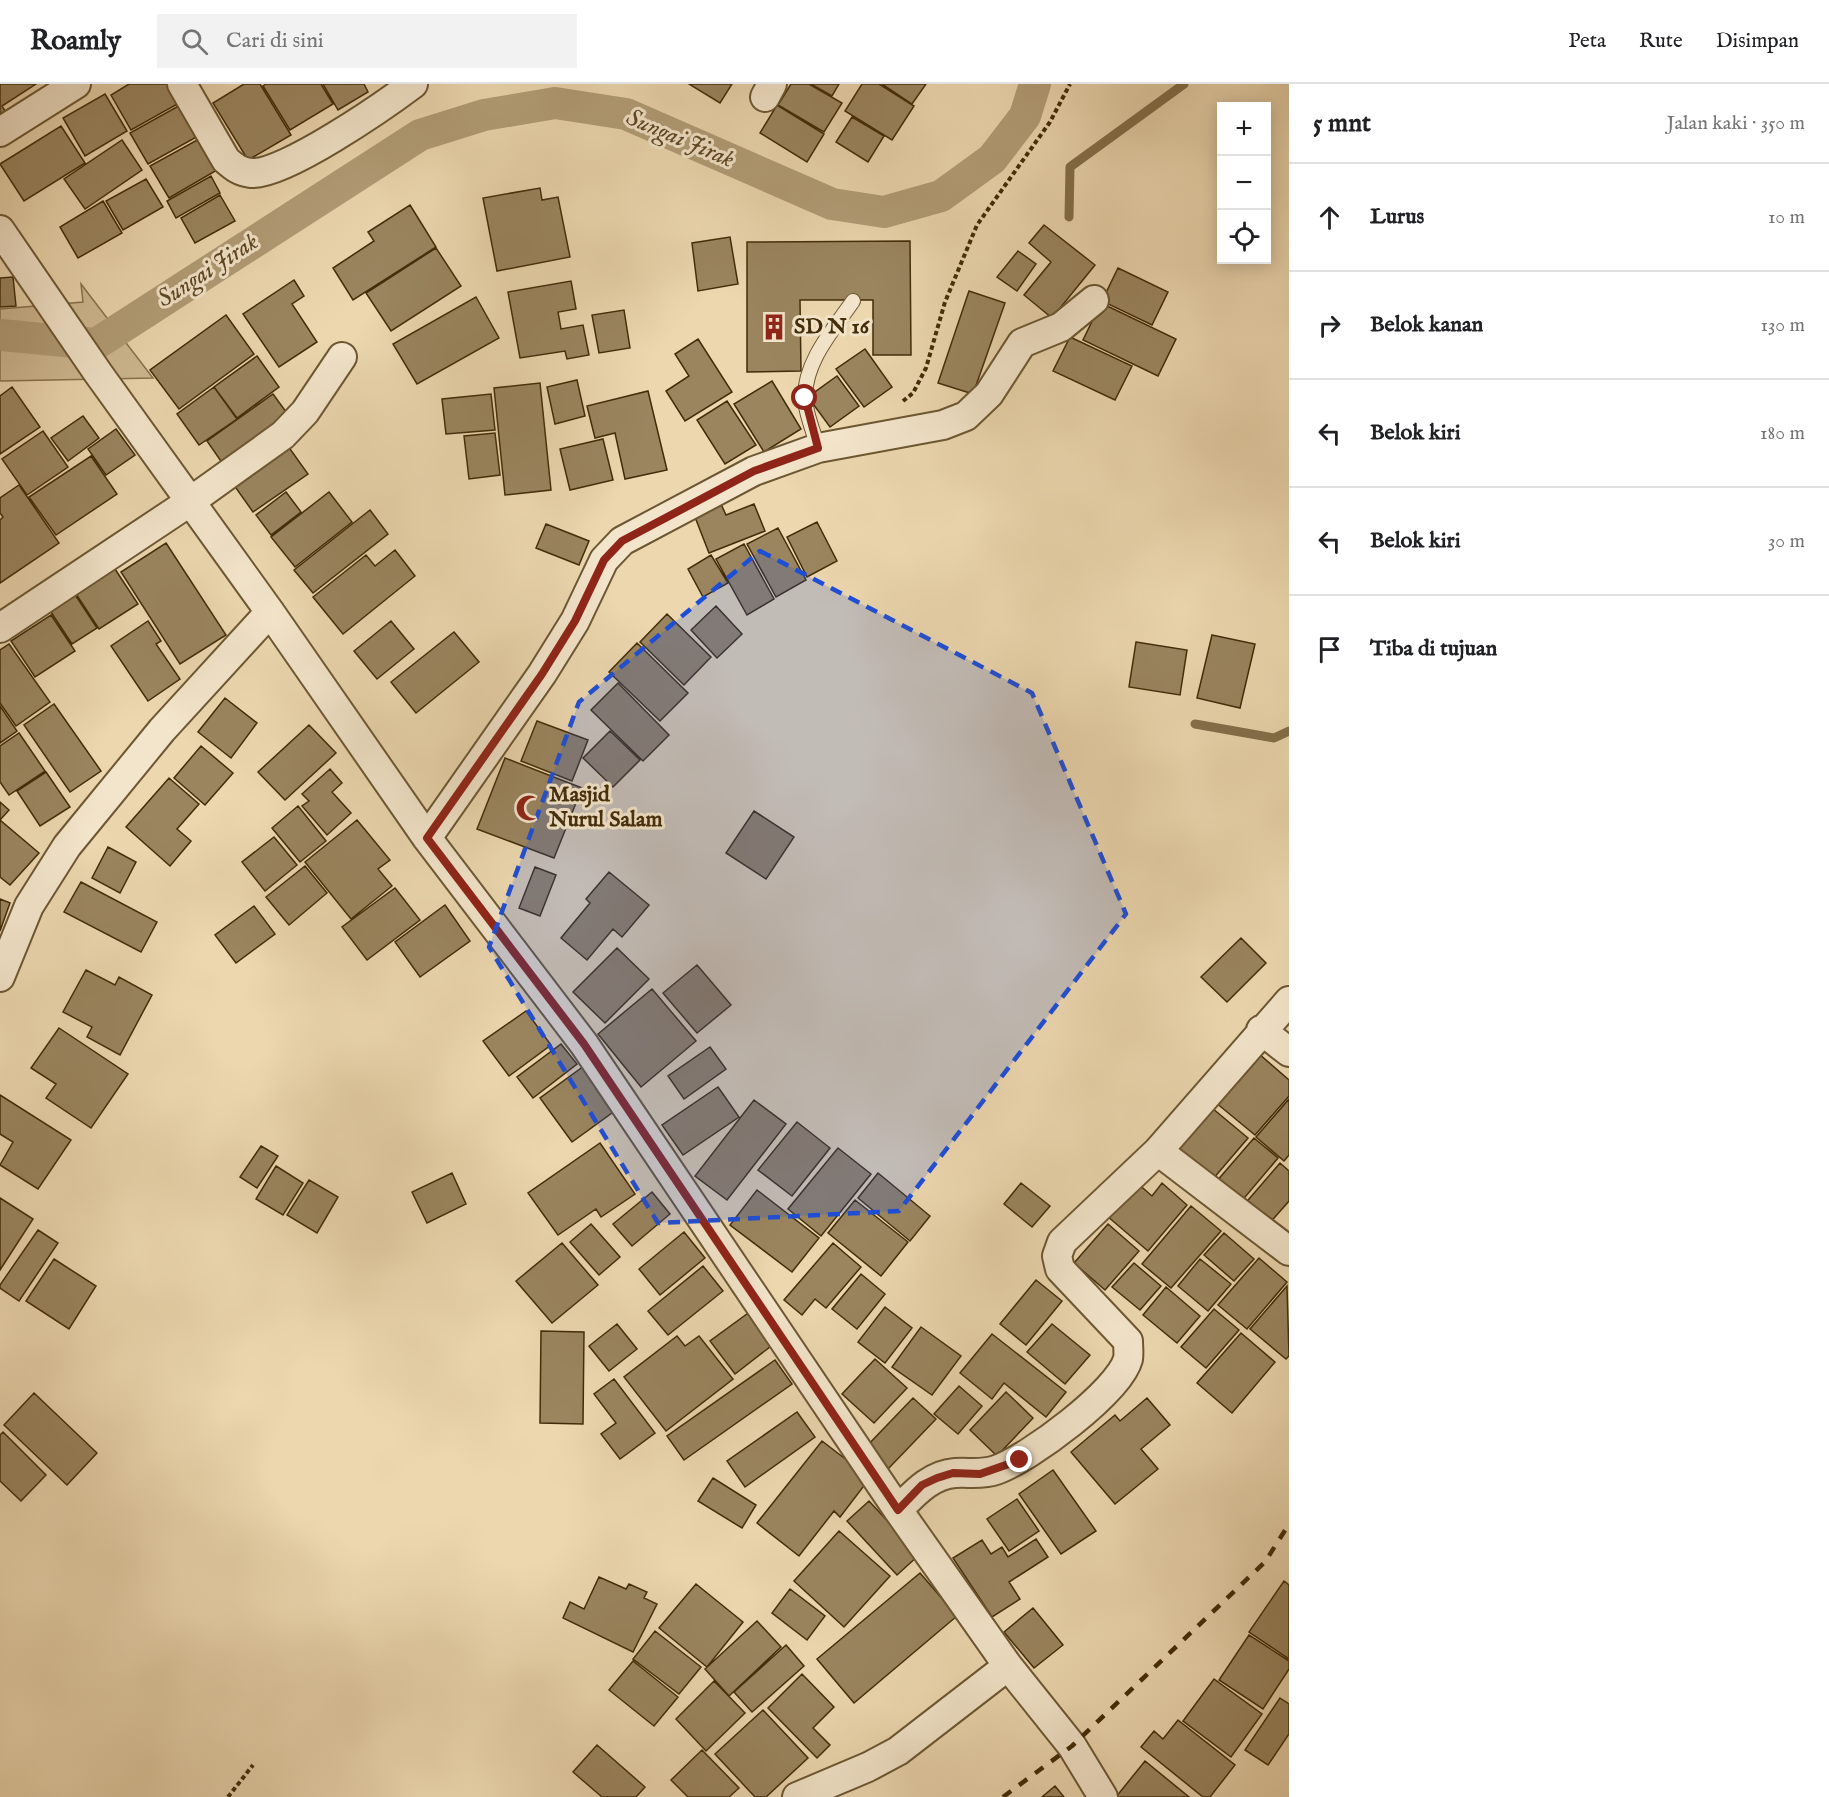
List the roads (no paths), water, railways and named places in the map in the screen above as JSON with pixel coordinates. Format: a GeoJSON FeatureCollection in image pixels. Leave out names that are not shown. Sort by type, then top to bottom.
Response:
{"type":"FeatureCollection","features":[{"type":"Feature","properties":{"kind":"street"},"geometry":{"type":"LineString","coordinates":[[0,132],[76,84]]}},
{"type":"Feature","properties":{"kind":"street"},"geometry":{"type":"LineString","coordinates":[[182,84],[226,160],[237,169],[253,173],[300,156],[384,106],[413,84]]}},
{"type":"Feature","properties":{"kind":"street"},"geometry":{"type":"LineString","coordinates":[[5,244],[35,280],[98,373],[270,612],[427,838],[584,1044],[898,1510],[1008,1666],[1072,1746],[1103,1797]]}},
{"type":"Feature","properties":{"kind":"street"},"geometry":{"type":"LineString","coordinates":[[427,838],[542,674],[575,621],[604,560],[622,541],[745,476],[818,448],[943,425],[966,416],[989,394],[1022,343],[1061,327],[1094,300]]}},
{"type":"Feature","properties":{"kind":"street"},"geometry":{"type":"LineString","coordinates":[[0,628],[191,501],[283,435],[305,412],[342,357]]}},
{"type":"Feature","properties":{"kind":"street"},"geometry":{"type":"LineString","coordinates":[[0,977],[29,906],[67,846],[170,721],[270,612]]}},
{"type":"Feature","properties":{"kind":"street"},"geometry":{"type":"LineString","coordinates":[[898,1510],[922,1485],[937,1478],[953,1473],[980,1474],[1020,1460],[1109,1390],[1128,1359],[1128,1341],[1060,1269],[1057,1256],[1062,1242],[1158,1151],[1289,1000]]}},
{"type":"Feature","properties":{"kind":"street"},"geometry":{"type":"LineString","coordinates":[[1261,1030],[1289,1052]]}},
{"type":"Feature","properties":{"kind":"street"},"geometry":{"type":"LineString","coordinates":[[1158,1151],[1289,1251]]}},
{"type":"Feature","properties":{"kind":"street"},"geometry":{"type":"LineString","coordinates":[[797,1797],[868,1767],[898,1751],[1008,1666]]}},
{"type":"Feature","properties":{"kind":"lane"},"geometry":{"type":"LineString","coordinates":[[818,448],[805,398],[808,376],[816,355],[853,301]]}},
{"type":"Feature","properties":{"kind":"waterway","name":"Sungai Jirak"},"geometry":{"type":"LineString","coordinates":[[0,335],[96,344],[420,135],[484,115],[555,103],[626,114],[832,204],[884,212],[941,196],[992,159],[1025,116],[1035,84]]}},
{"type":"Feature","properties":{"kind":"waterway"},"geometry":{"type":"LineString","coordinates":[[1069,217],[1070,167],[1184,84]]}},
{"type":"Feature","properties":{"kind":"waterway"},"geometry":{"type":"LineString","coordinates":[[1195,724],[1274,738],[1289,731]]}},
{"type":"Feature","properties":{"kind":"railway"},"geometry":{"type":"LineString","coordinates":[[1003,1797],[1072,1746],[1265,1562],[1289,1524]]}},
{"type":"Feature","properties":{"kind":"place","name":"SD N 16"},"geometry":{"type":"Point","coordinates":[774,327]}},
{"type":"Feature","properties":{"kind":"place","name":"Masjid Nurul Salam"},"geometry":{"type":"Point","coordinates":[529,808]}}]}
